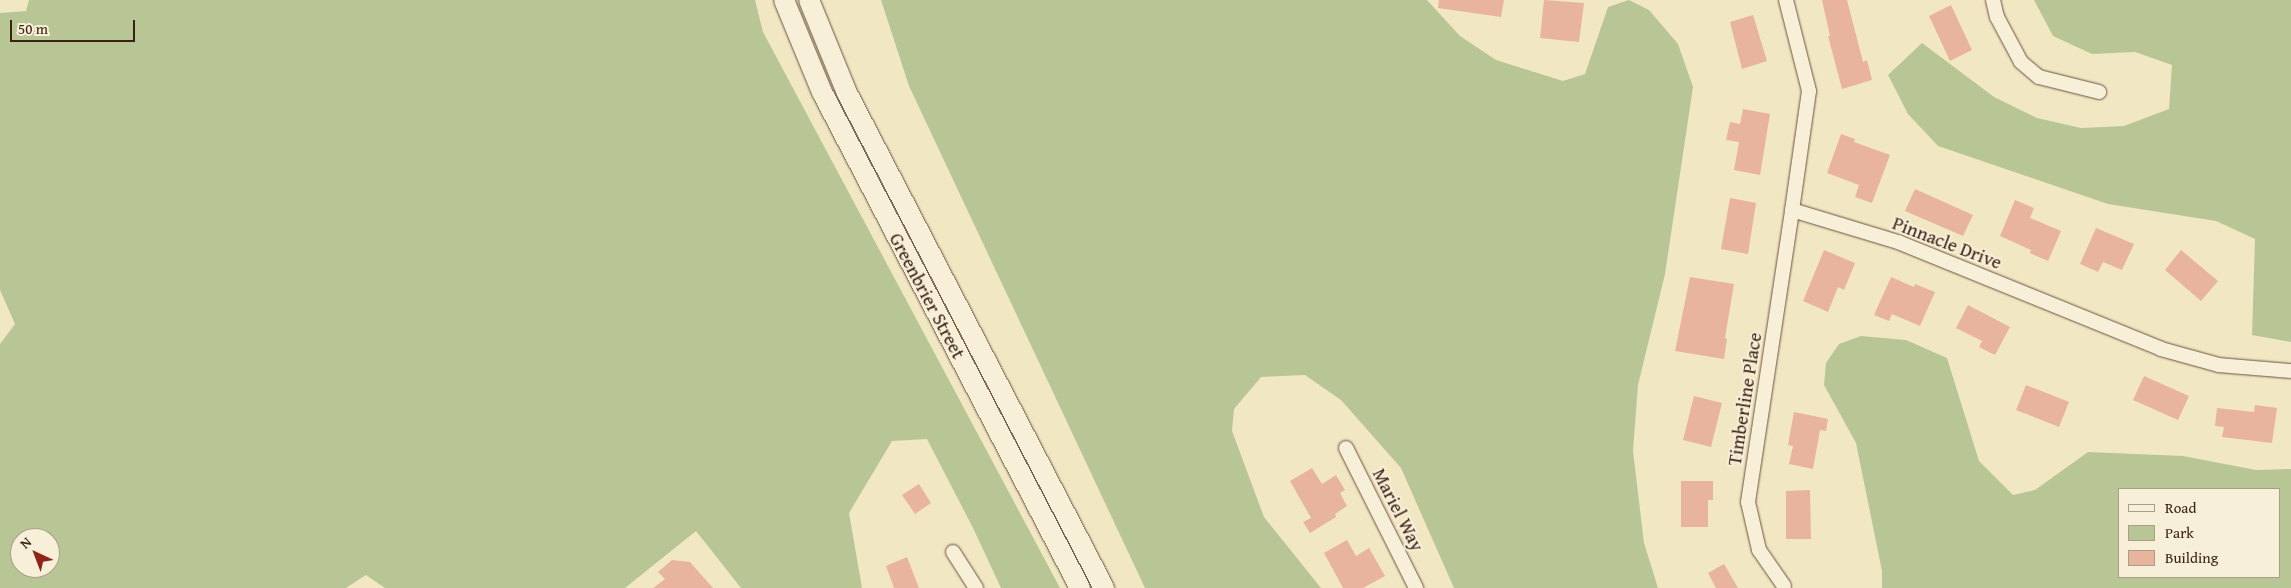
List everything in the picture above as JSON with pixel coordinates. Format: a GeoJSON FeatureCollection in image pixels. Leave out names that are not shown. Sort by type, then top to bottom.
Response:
{"type":"FeatureCollection","features":[{"type":"Feature","properties":{"kind":"main road","name":"Greenbrier Street"},"geometry":{"type":"LineString","coordinates":[[784,0],[822,92],[1080,588]]}},
{"type":"Feature","properties":{"kind":"main road","name":"Greenbrier Street"},"geometry":{"type":"LineString","coordinates":[[809,0],[847,93],[1104,588]]}},
{"type":"Feature","properties":{"kind":"street"},"geometry":{"type":"LineString","coordinates":[[1786,0],[1809,91],[1792,210]]}},
{"type":"Feature","properties":{"kind":"street"},"geometry":{"type":"LineString","coordinates":[[1992,0],[1997,17],[2021,62],[2039,77],[2099,92]]}},
{"type":"Feature","properties":{"kind":"street","name":"Pinnacle Drive"},"geometry":{"type":"LineString","coordinates":[[1792,210],[1898,242],[2161,349],[2219,365],[2291,371]]}},
{"type":"Feature","properties":{"kind":"street","name":"Timberline Place"},"geometry":{"type":"LineString","coordinates":[[1784,586],[1758,550],[1748,502],[1792,210]]}},
{"type":"Feature","properties":{"kind":"street","name":"Mariel Way"},"geometry":{"type":"LineString","coordinates":[[1346,448],[1416,588]]}},
{"type":"Feature","properties":{"kind":"street"},"geometry":{"type":"LineString","coordinates":[[953,552],[976,588]]}},
{"type":"Feature","properties":{"kind":"green space"},"geometry":{"type":"Polygon","coordinates":[[[29,0],[755,0],[763,32],[1060,588],[1001,588],[973,528],[927,439],[892,441],[849,513],[862,588],[741,588],[696,531],[625,588],[385,588],[366,575],[346,588],[0,588],[0,344],[15,324],[0,290],[0,13],[26,11],[29,0]]]}},
{"type":"Feature","properties":{"kind":"green space"},"geometry":{"type":"Polygon","coordinates":[[[881,0],[1427,0],[1460,36],[1496,60],[1563,81],[1585,74],[1608,7],[1629,0],[1649,10],[1678,44],[1693,87],[1665,274],[1638,385],[1633,451],[1644,543],[1658,588],[1454,588],[1401,468],[1341,400],[1305,375],[1261,377],[1234,409],[1232,431],[1264,517],[1321,588],[1145,588],[909,86],[881,0]]]}},
{"type":"Feature","properties":{"kind":"green space"},"geometry":{"type":"Polygon","coordinates":[[[2034,0],[2291,0],[2291,342],[2252,335],[2255,239],[2216,221],[2108,204],[1938,146],[1908,114],[1888,75],[1922,43],[1994,97],[2037,118],[2081,128],[2124,126],[2169,109],[2172,65],[2135,52],[2092,54],[2053,36],[2034,0]]]}},
{"type":"Feature","properties":{"kind":"green space"},"geometry":{"type":"Polygon","coordinates":[[[1861,336],[1906,340],[1947,358],[1979,461],[2013,495],[2035,490],[2088,452],[2183,456],[2256,470],[2291,469],[2291,588],[1882,588],[1882,571],[1856,443],[1824,385],[1826,363],[1839,344],[1861,336]]]}},
{"type":"Feature","properties":{"kind":"building"},"geometry":{"type":"Polygon","coordinates":[[[1439,0],[1504,0],[1501,17],[1438,8],[1439,0]]]}},
{"type":"Feature","properties":{"kind":"building"},"geometry":{"type":"Polygon","coordinates":[[[1544,0],[1584,3],[1579,42],[1540,38],[1544,0]]]}},
{"type":"Feature","properties":{"kind":"building"},"geometry":{"type":"Polygon","coordinates":[[[1822,0],[1847,0],[1863,62],[1867,60],[1872,80],[1842,89],[1828,36],[1830,36],[1822,0]]]}},
{"type":"Feature","properties":{"kind":"building"},"geometry":{"type":"Polygon","coordinates":[[[1951,5],[1972,50],[1950,61],[1929,16],[1951,5]]]}},
{"type":"Feature","properties":{"kind":"building"},"geometry":{"type":"Polygon","coordinates":[[[1753,15],[1767,61],[1742,69],[1730,22],[1753,15]]]}},
{"type":"Feature","properties":{"kind":"building"},"geometry":{"type":"Polygon","coordinates":[[[1743,109],[1770,114],[1760,175],[1734,170],[1739,142],[1726,140],[1730,122],[1740,124],[1743,109]]]}},
{"type":"Feature","properties":{"kind":"building"},"geometry":{"type":"Polygon","coordinates":[[[1841,134],[1855,139],[1854,142],[1890,155],[1872,203],[1855,197],[1859,185],[1827,173],[1841,134]]]}},
{"type":"Feature","properties":{"kind":"building"},"geometry":{"type":"Polygon","coordinates":[[[1915,189],[1973,215],[1963,236],[1905,211],[1915,189]]]}},
{"type":"Feature","properties":{"kind":"building"},"geometry":{"type":"Polygon","coordinates":[[[1730,198],[1756,203],[1748,254],[1721,249],[1730,198]]]}},
{"type":"Feature","properties":{"kind":"building"},"geometry":{"type":"Polygon","coordinates":[[[2015,200],[2034,208],[2030,218],[2061,231],[2048,261],[2030,253],[2031,250],[2000,236],[2015,200]]]}},
{"type":"Feature","properties":{"kind":"building"},"geometry":{"type":"Polygon","coordinates":[[[2096,228],[2134,244],[2122,270],[2103,262],[2098,272],[2080,264],[2096,228]]]}},
{"type":"Feature","properties":{"kind":"building"},"geometry":{"type":"Polygon","coordinates":[[[1824,250],[1855,263],[1844,290],[1838,287],[1828,312],[1803,301],[1824,250]]]}},
{"type":"Feature","properties":{"kind":"building"},"geometry":{"type":"Polygon","coordinates":[[[2181,250],[2218,281],[2201,301],[2165,270],[2181,250]]]}},
{"type":"Feature","properties":{"kind":"building"},"geometry":{"type":"Polygon","coordinates":[[[1690,277],[1734,284],[1725,338],[1727,339],[1724,359],[1675,351],[1690,277]]]}},
{"type":"Feature","properties":{"kind":"building"},"geometry":{"type":"Polygon","coordinates":[[[1891,277],[1914,287],[1915,284],[1935,292],[1920,326],[1892,314],[1889,321],[1874,315],[1891,277]]]}},
{"type":"Feature","properties":{"kind":"building"},"geometry":{"type":"Polygon","coordinates":[[[1968,305],[2010,327],[1995,355],[1979,347],[1982,341],[1956,328],[1968,305]]]}},
{"type":"Feature","properties":{"kind":"building"},"geometry":{"type":"Polygon","coordinates":[[[2144,376],[2189,396],[2178,420],[2133,400],[2144,376]]]}},
{"type":"Feature","properties":{"kind":"building"},"geometry":{"type":"Polygon","coordinates":[[[2026,385],[2069,402],[2059,427],[2016,410],[2026,385]]]}},
{"type":"Feature","properties":{"kind":"building"},"geometry":{"type":"Polygon","coordinates":[[[1694,396],[1722,403],[1711,447],[1683,440],[1694,396]]]}},
{"type":"Feature","properties":{"kind":"building"},"geometry":{"type":"Polygon","coordinates":[[[2255,405],[2277,408],[2272,443],[2222,437],[2224,427],[2215,426],[2217,408],[2254,412],[2255,405]]]}},
{"type":"Feature","properties":{"kind":"building"},"geometry":{"type":"Polygon","coordinates":[[[1794,412],[1828,419],[1826,431],[1820,430],[1813,469],[1789,464],[1793,446],[1788,445],[1794,412]]]}},
{"type":"Feature","properties":{"kind":"building"},"geometry":{"type":"Polygon","coordinates":[[[1312,468],[1322,484],[1336,475],[1345,490],[1340,493],[1347,506],[1335,514],[1336,517],[1310,533],[1303,522],[1311,518],[1290,481],[1312,468]]]}},
{"type":"Feature","properties":{"kind":"building"},"geometry":{"type":"Polygon","coordinates":[[[1681,481],[1713,481],[1713,500],[1708,500],[1708,527],[1681,527],[1681,481]]]}},
{"type":"Feature","properties":{"kind":"building"},"geometry":{"type":"Polygon","coordinates":[[[919,484],[931,503],[915,514],[902,495],[919,484]]]}},
{"type":"Feature","properties":{"kind":"building"},"geometry":{"type":"Polygon","coordinates":[[[1810,490],[1811,539],[1786,539],[1786,491],[1810,490]]]}},
{"type":"Feature","properties":{"kind":"building"},"geometry":{"type":"Polygon","coordinates":[[[1347,540],[1356,556],[1369,548],[1385,576],[1363,588],[1343,588],[1324,553],[1347,540]]]}},
{"type":"Feature","properties":{"kind":"building"},"geometry":{"type":"Polygon","coordinates":[[[907,557],[919,588],[894,588],[886,566],[907,557]]]}},
{"type":"Feature","properties":{"kind":"building"},"geometry":{"type":"Polygon","coordinates":[[[672,560],[690,562],[713,588],[653,588],[665,579],[658,572],[672,560]]]}},
{"type":"Feature","properties":{"kind":"building"},"geometry":{"type":"Polygon","coordinates":[[[1724,564],[1738,588],[1716,588],[1708,573],[1724,564]]]}}]}
